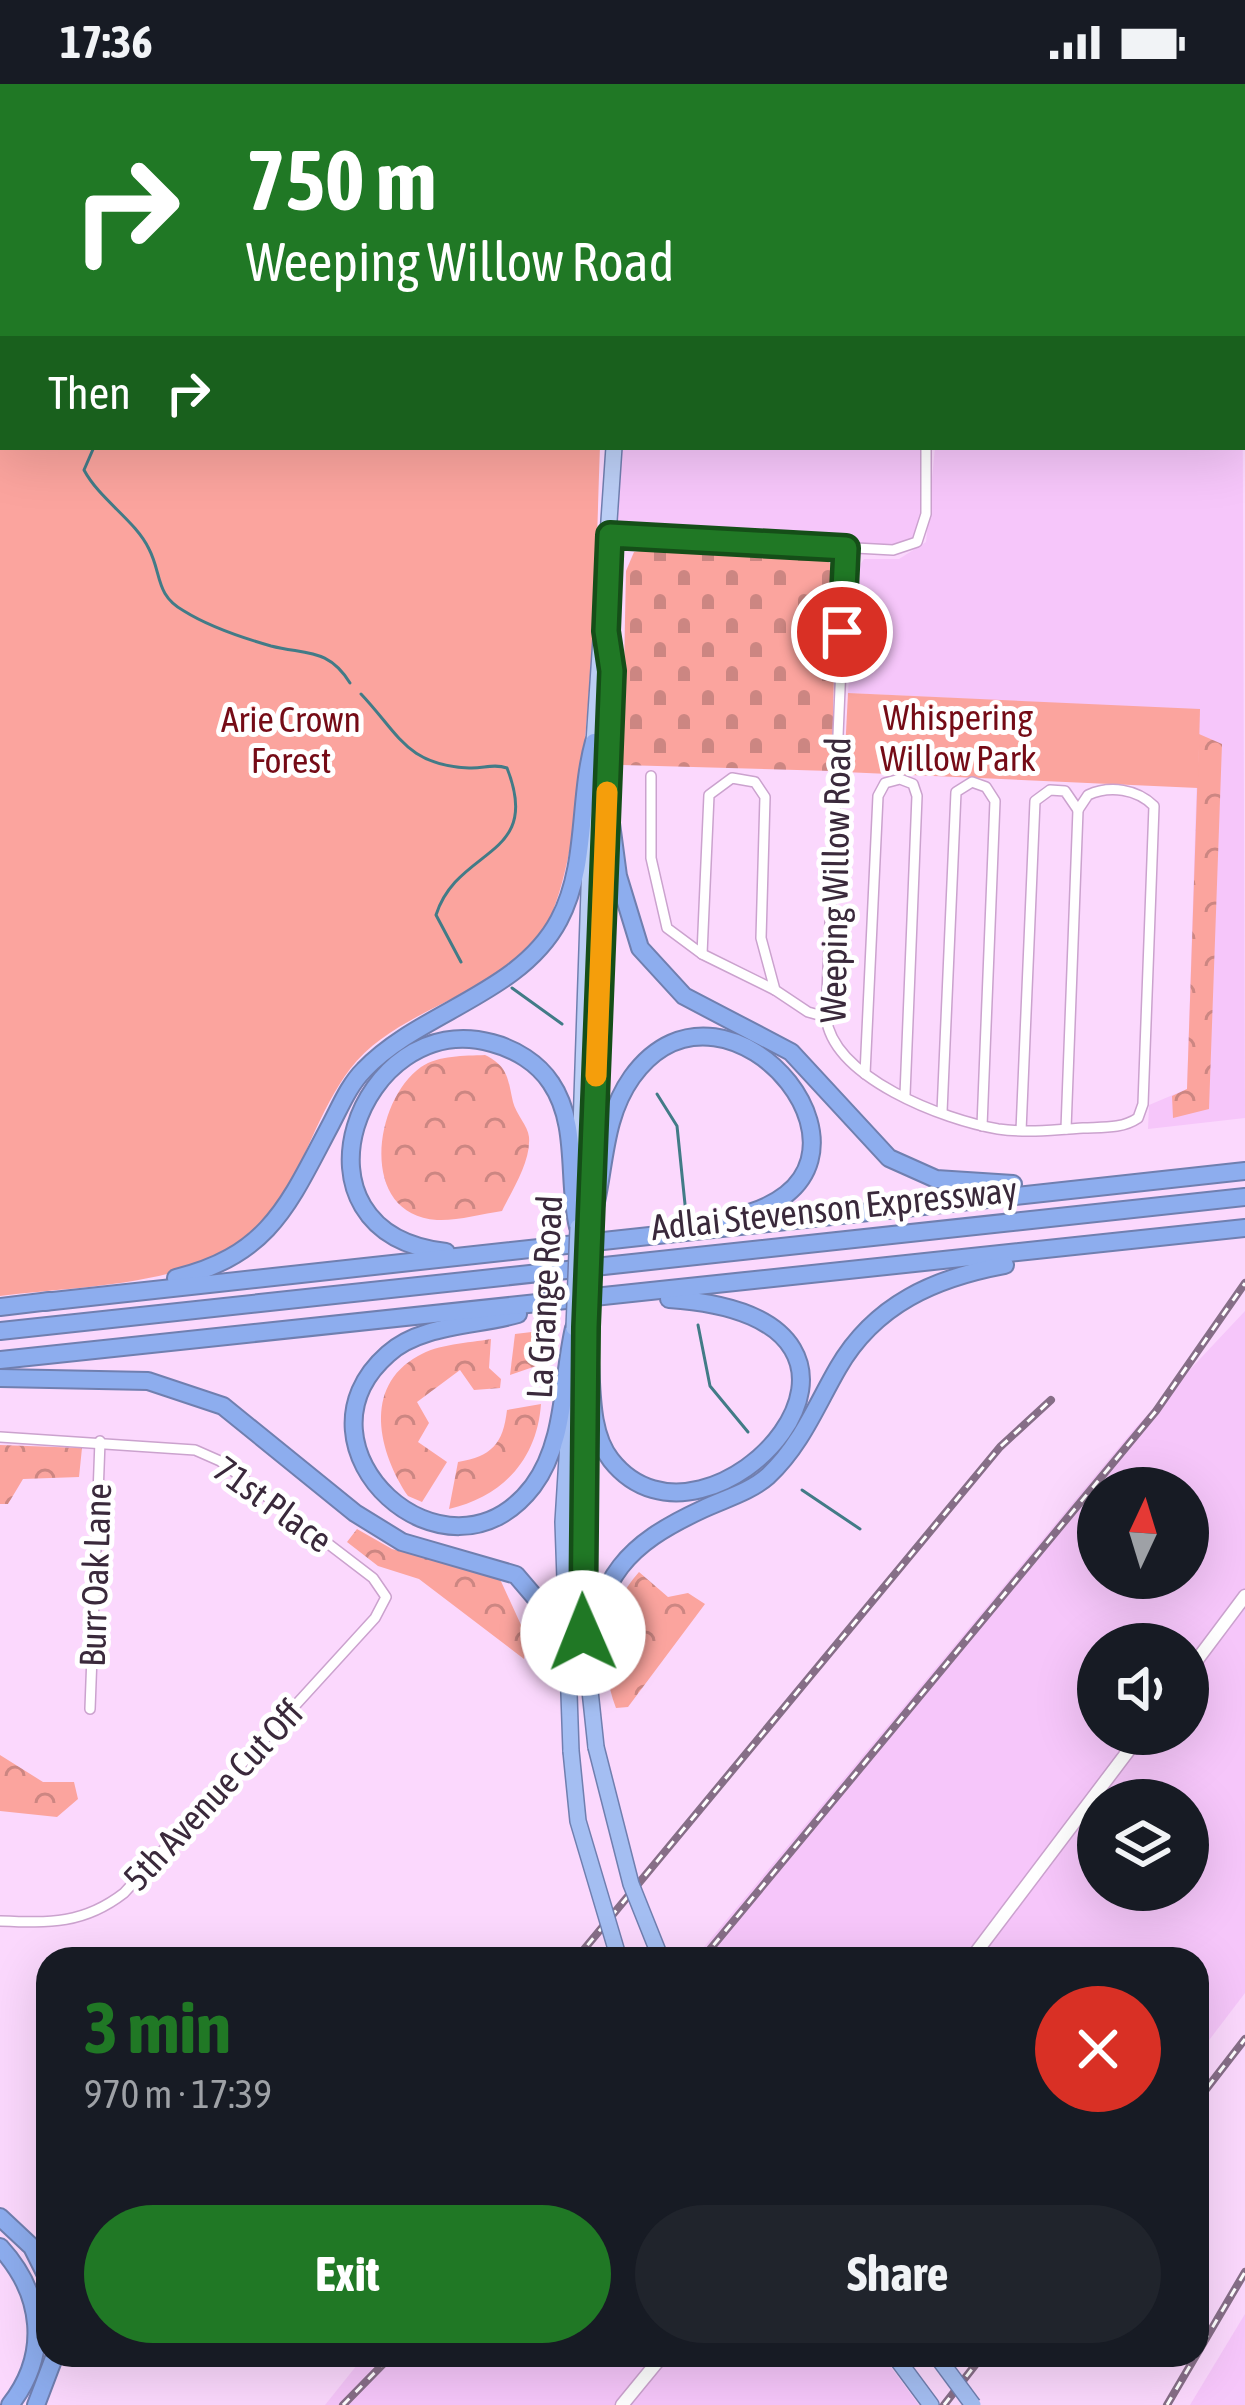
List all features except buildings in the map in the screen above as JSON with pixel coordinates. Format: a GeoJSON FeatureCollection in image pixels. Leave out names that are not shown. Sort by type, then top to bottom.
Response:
{"type":"FeatureCollection","features":[{"type":"Feature","properties":{"kind":"highway"},"geometry":{"type":"LineString","coordinates":[[44,1302],[199,1273],[240,1254],[272,1227],[358,1075],[388,1047],[521,964],[549,936],[576,877],[594,742]]}},
{"type":"Feature","properties":{"kind":"highway"},"geometry":{"type":"LineString","coordinates":[[607,793],[618,876],[640,948],[684,997],[790,1052],[889,1158],[936,1179],[967,1185],[1136,1174],[1163,1178]]}},
{"type":"Feature","properties":{"kind":"highway"},"geometry":{"type":"LineString","coordinates":[[507,1251],[416,1246],[383,1230],[363,1210],[350,1174],[353,1128],[365,1101],[392,1069],[424,1049],[454,1040],[485,1041],[524,1057],[552,1085],[564,1112],[585,1195],[584,1226]]}},
{"type":"Feature","properties":{"kind":"highway"},"geometry":{"type":"LineString","coordinates":[[584,1226],[585,1195],[615,1108],[650,1059],[683,1042],[719,1041],[742,1046],[782,1069],[796,1087],[810,1124],[806,1164],[797,1181],[754,1213],[639,1238]]}},
{"type":"Feature","properties":{"kind":"highway"},"geometry":{"type":"LineString","coordinates":[[0,1307],[1245,1172]]}},
{"type":"Feature","properties":{"kind":"highway","name":"Adlai Stevenson Expressway"},"geometry":{"type":"LineString","coordinates":[[0,1331],[1245,1197]]}},
{"type":"Feature","properties":{"kind":"highway","name":"La Grange Road"},"geometry":{"type":"LineString","coordinates":[[580,1327],[584,1226]]}},
{"type":"Feature","properties":{"kind":"highway","name":"Adlai Stevenson Expressway"},"geometry":{"type":"LineString","coordinates":[[0,1360],[1245,1228]]}},
{"type":"Feature","properties":{"kind":"highway"},"geometry":{"type":"LineString","coordinates":[[574,1660],[617,1566],[648,1537],[763,1480],[802,1436],[858,1338],[900,1300],[959,1273],[1147,1240]]}},
{"type":"Feature","properties":{"kind":"highway"},"geometry":{"type":"LineString","coordinates":[[580,1327],[579,1366],[600,1440],[621,1469],[659,1490],[696,1491],[741,1472],[778,1441],[796,1412],[802,1386],[799,1362],[786,1337],[767,1321],[732,1306],[620,1296]]}},
{"type":"Feature","properties":{"kind":"highway"},"geometry":{"type":"LineString","coordinates":[[547,1303],[411,1340],[388,1353],[359,1395],[356,1441],[371,1482],[402,1510],[448,1526],[497,1516],[517,1503],[544,1467],[579,1366],[580,1327]]}},
{"type":"Feature","properties":{"kind":"highway","name":"La Grange Road"},"geometry":{"type":"LineString","coordinates":[[579,1366],[563,1522],[574,1660],[571,1751],[582,1840],[615,1947]]}},
{"type":"Feature","properties":{"kind":"highway"},"geometry":{"type":"LineString","coordinates":[[0,1378],[148,1381],[223,1406],[355,1514],[402,1542],[516,1575],[539,1602],[574,1660]]}},
{"type":"Feature","properties":{"kind":"highway","name":"La Grange Road"},"geometry":{"type":"LineString","coordinates":[[574,1660],[631,1884],[657,1947]]}},
{"type":"Feature","properties":{"kind":"highway"},"geometry":{"type":"LineString","coordinates":[[0,2217],[36,2255]]}},
{"type":"Feature","properties":{"kind":"highway"},"geometry":{"type":"LineString","coordinates":[[0,2247],[28,2286],[36,2320]]}},
{"type":"Feature","properties":{"kind":"highway"},"geometry":{"type":"LineString","coordinates":[[10,2405],[31,2366],[36,2339]]}},
{"type":"Feature","properties":{"kind":"highway"},"geometry":{"type":"LineString","coordinates":[[36,2405],[50,2367]]}},
{"type":"Feature","properties":{"kind":"highway"},"geometry":{"type":"LineString","coordinates":[[903,2367],[931,2405]]}},
{"type":"Feature","properties":{"kind":"highway"},"geometry":{"type":"LineString","coordinates":[[944,2367],[973,2405]]}},
{"type":"Feature","properties":{"kind":"main road","name":"La Grange Road"},"geometry":{"type":"LineString","coordinates":[[585,1195],[594,742],[606,631],[614,450]]}},
{"type":"Feature","properties":{"kind":"main road","name":"La Grange Road"},"geometry":{"type":"LineString","coordinates":[[585,1195],[612,671],[606,631]]}},
{"type":"Feature","properties":{"kind":"street"},"geometry":{"type":"LineString","coordinates":[[610,535],[892,550],[917,542],[926,514],[926,450]]}},
{"type":"Feature","properties":{"kind":"street","name":"Weeping Willow Road"},"geometry":{"type":"LineString","coordinates":[[846,548],[826,1017],[837,1051],[904,1095],[982,1126],[1021,1131],[1066,1129],[1122,1126],[1138,1118],[1143,1104],[1156,814],[1144,796],[1108,790],[1088,795],[1078,810]]}},
{"type":"Feature","properties":{"kind":"street"},"geometry":{"type":"LineString","coordinates":[[651,776],[652,859],[660,913],[667,928],[702,954],[808,1012],[826,1017]]}},
{"type":"Feature","properties":{"kind":"street"},"geometry":{"type":"LineString","coordinates":[[702,954],[709,795],[732,778],[755,782],[765,797],[761,938],[775,990]]}},
{"type":"Feature","properties":{"kind":"street"},"geometry":{"type":"LineString","coordinates":[[866,1074],[878,796],[885,783],[900,779],[913,784],[917,796],[904,1095]]}},
{"type":"Feature","properties":{"kind":"street"},"geometry":{"type":"LineString","coordinates":[[942,1112],[956,791],[972,782],[986,787],[994,801],[982,1126]]}},
{"type":"Feature","properties":{"kind":"street"},"geometry":{"type":"LineString","coordinates":[[1021,1131],[1033,806],[1037,796],[1057,789],[1071,794],[1078,810],[1066,1129]]}},
{"type":"Feature","properties":{"kind":"street","name":"71st Place"},"geometry":{"type":"LineString","coordinates":[[0,1437],[165,1444],[220,1460],[373,1578],[386,1597]]}},
{"type":"Feature","properties":{"kind":"street","name":"Burr Oak Lane"},"geometry":{"type":"LineString","coordinates":[[90,1709],[100,1441]]}},
{"type":"Feature","properties":{"kind":"street"},"geometry":{"type":"LineString","coordinates":[[1209,1644],[1245,1596]]}},
{"type":"Feature","properties":{"kind":"street","name":"5th Avenue Cut Off"},"geometry":{"type":"LineString","coordinates":[[0,1922],[76,1920],[97,1914],[124,1893],[375,1618],[386,1597]]}},
{"type":"Feature","properties":{"kind":"street"},"geometry":{"type":"LineString","coordinates":[[980,1947],[1125,1755]]}},
{"type":"Feature","properties":{"kind":"street"},"geometry":{"type":"LineString","coordinates":[[622,2405],[653,2367]]}},
{"type":"Feature","properties":{"kind":"shaded area"},"geometry":{"type":"Polygon","coordinates":[[[616,450],[925,450],[923,512],[913,539],[890,547],[612,532],[616,450]]]}},
{"type":"Feature","properties":{"kind":"shaded area"},"geometry":{"type":"Polygon","coordinates":[[[935,450],[1243,450],[1245,1118],[1148,1129],[1149,1105],[1187,1089],[1199,710],[848,693],[856,571],[864,559],[899,559],[926,542],[935,450]]]}},
{"type":"Feature","properties":{"kind":"shaded area"},"geometry":{"type":"Polygon","coordinates":[[[1245,1311],[1245,1993],[1209,2040],[1209,1947],[704,1947],[1077,1498],[1077,1599],[1209,1599],[1209,1467],[1103,1467],[1245,1311]]]}},
{"type":"Feature","properties":{"kind":"shaded area"},"geometry":{"type":"Polygon","coordinates":[[[1245,2314],[1245,2405],[1190,2405],[1245,2314]]]}},
{"type":"Feature","properties":{"kind":"shaded area"},"geometry":{"type":"Polygon","coordinates":[[[355,2367],[891,2367],[919,2405],[325,2405],[355,2367]]]}},
{"type":"Feature","properties":{"kind":"green space","name":"Arie Crown Forest"},"geometry":{"type":"Polygon","coordinates":[[[0,450],[600,450],[593,629],[580,781],[556,904],[537,940],[494,976],[369,1049],[339,1085],[277,1206],[253,1233],[223,1253],[151,1278],[0,1296],[0,450]]]}},
{"type":"Feature","properties":{"kind":"green space"},"geometry":{"type":"Polygon","coordinates":[[[634,552],[817,556],[836,566],[832,771],[622,765],[626,571],[634,552]]]}},
{"type":"Feature","properties":{"kind":"green space","name":"Whispering Willow Park"},"geometry":{"type":"Polygon","coordinates":[[[848,693],[1200,709],[1198,788],[844,772],[848,693]]]}},
{"type":"Feature","properties":{"kind":"green space"},"geometry":{"type":"Polygon","coordinates":[[[1199,734],[1222,744],[1209,1109],[1173,1118],[1172,1096],[1187,1089],[1199,734]]]}},
{"type":"Feature","properties":{"kind":"green space"},"geometry":{"type":"Polygon","coordinates":[[[485,1055],[506,1074],[528,1133],[520,1176],[502,1211],[445,1220],[412,1213],[394,1199],[385,1178],[381,1154],[392,1105],[405,1083],[428,1063],[485,1055]]]}},
{"type":"Feature","properties":{"kind":"green space"},"geometry":{"type":"Polygon","coordinates":[[[540,1331],[539,1365],[510,1375],[515,1334],[540,1331]]]}},
{"type":"Feature","properties":{"kind":"green space"},"geometry":{"type":"Polygon","coordinates":[[[491,1339],[489,1368],[501,1379],[500,1388],[474,1390],[460,1370],[417,1402],[429,1423],[418,1442],[447,1462],[422,1502],[408,1496],[384,1441],[381,1422],[389,1385],[400,1369],[426,1352],[491,1339]]]}},
{"type":"Feature","properties":{"kind":"green space"},"geometry":{"type":"Polygon","coordinates":[[[541,1404],[532,1442],[513,1473],[485,1495],[449,1509],[458,1462],[494,1446],[507,1410],[541,1404]]]}},
{"type":"Feature","properties":{"kind":"green space"},"geometry":{"type":"Polygon","coordinates":[[[0,1445],[82,1448],[79,1477],[23,1479],[8,1504],[0,1504],[0,1445]]]}},
{"type":"Feature","properties":{"kind":"green space"},"geometry":{"type":"Polygon","coordinates":[[[357,1529],[392,1549],[499,1577],[527,1638],[524,1659],[419,1579],[378,1566],[347,1542],[357,1529]]]}},
{"type":"Feature","properties":{"kind":"green space"},"geometry":{"type":"Polygon","coordinates":[[[639,1572],[668,1597],[688,1593],[705,1604],[628,1707],[616,1708],[607,1672],[608,1636],[619,1603],[639,1572]]]}},
{"type":"Feature","properties":{"kind":"green space"},"geometry":{"type":"Polygon","coordinates":[[[0,1755],[43,1782],[74,1782],[78,1799],[57,1817],[0,1811],[0,1755]]]}},
{"type":"Feature","properties":{"kind":"waterway"},"geometry":{"type":"LineString","coordinates":[[93,450],[84,470],[143,539],[164,591],[175,605],[237,635],[325,658],[350,683]]}},
{"type":"Feature","properties":{"kind":"waterway"},"geometry":{"type":"LineString","coordinates":[[361,694],[417,754],[448,766],[507,768],[515,798],[514,820],[506,836],[447,893],[436,915],[461,962]]}},
{"type":"Feature","properties":{"kind":"waterway"},"geometry":{"type":"LineString","coordinates":[[512,988],[562,1024]]}},
{"type":"Feature","properties":{"kind":"waterway"},"geometry":{"type":"LineString","coordinates":[[657,1094],[677,1126],[686,1214]]}},
{"type":"Feature","properties":{"kind":"waterway"},"geometry":{"type":"LineString","coordinates":[[698,1325],[710,1386],[748,1432]]}},
{"type":"Feature","properties":{"kind":"waterway"},"geometry":{"type":"LineString","coordinates":[[802,1490],[860,1529]]}},
{"type":"Feature","properties":{"kind":"railway"},"geometry":{"type":"LineString","coordinates":[[712,1947],[1156,1411],[1245,1283]]}},
{"type":"Feature","properties":{"kind":"railway"},"geometry":{"type":"LineString","coordinates":[[586,1947],[1000,1447],[1051,1400]]}},
{"type":"Feature","properties":{"kind":"railway"},"geometry":{"type":"LineString","coordinates":[[1209,2086],[1245,2039]]}},
{"type":"Feature","properties":{"kind":"railway"},"geometry":{"type":"LineString","coordinates":[[1209,2333],[1245,2272]]}},
{"type":"Feature","properties":{"kind":"railway"},"geometry":{"type":"LineString","coordinates":[[343,2405],[380,2367]]}},
{"type":"Feature","properties":{"kind":"railway"},"geometry":{"type":"LineString","coordinates":[[944,2405],[974,2367]]}},
{"type":"Feature","properties":{"kind":"railway"},"geometry":{"type":"LineString","coordinates":[[1167,2405],[1189,2367]]}},
{"type":"Feature","properties":{"kind":"slow traffic"},"geometry":{"type":"LineString","coordinates":[[596,1076],[607,792]]}},
{"type":"Feature","properties":{"kind":"route"},"geometry":{"type":"LineString","coordinates":[[583,1633],[586,1327],[612,671],[606,631],[610,535],[846,548],[842,632]]}}]}
